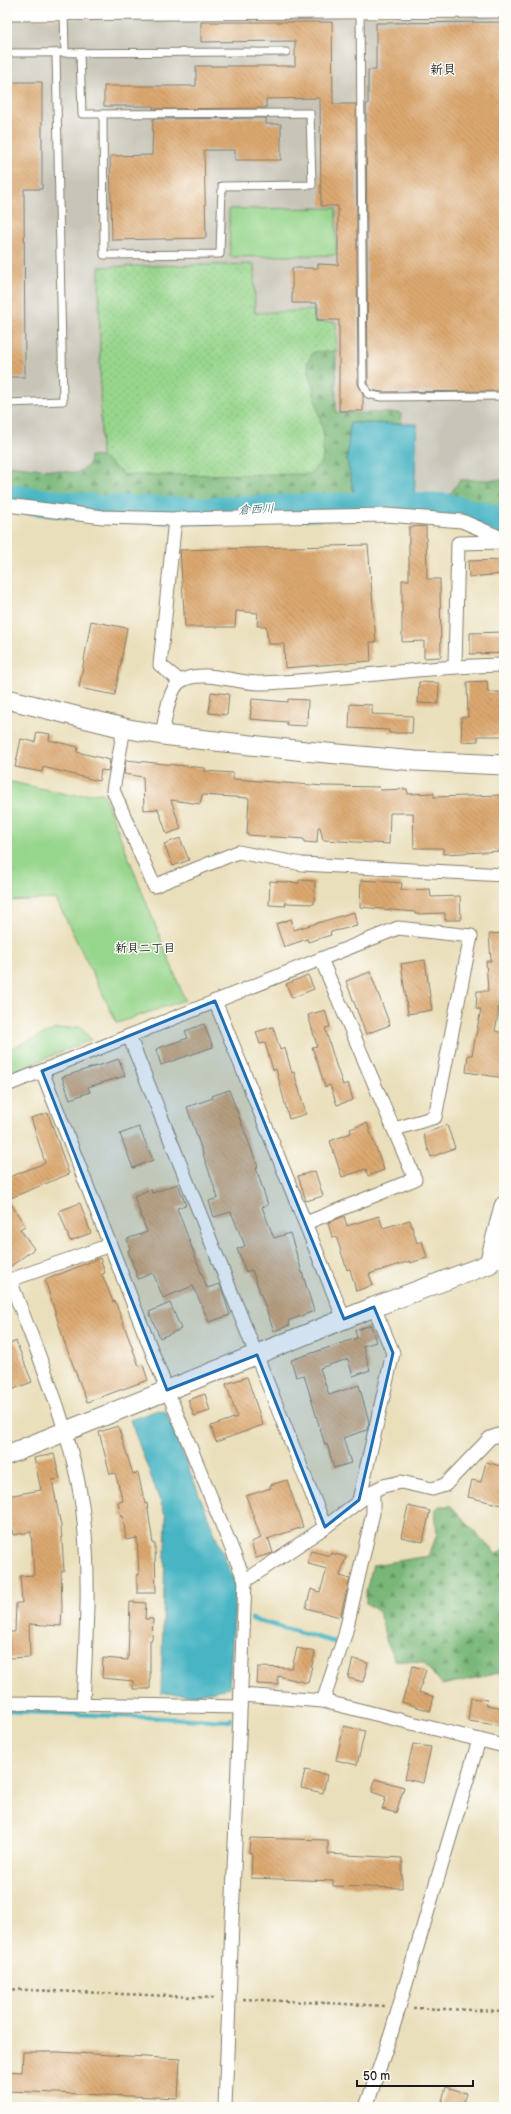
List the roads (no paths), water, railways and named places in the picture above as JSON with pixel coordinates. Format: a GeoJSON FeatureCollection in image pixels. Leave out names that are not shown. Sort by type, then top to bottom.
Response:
{"type":"FeatureCollection","features":[{"type":"Feature","properties":{"kind":"street"},"geometry":{"type":"LineString","coordinates":[[7,11],[110,8],[504,8]]}},
{"type":"Feature","properties":{"kind":"street"},"geometry":{"type":"LineString","coordinates":[[7,505],[103,517],[175,520],[387,515],[462,521],[504,538]]}},
{"type":"Feature","properties":{"kind":"street"},"geometry":{"type":"LineString","coordinates":[[175,520],[160,666],[180,681]]}},
{"type":"Feature","properties":{"kind":"street"},"geometry":{"type":"LineString","coordinates":[[455,666],[458,543],[504,542]]}},
{"type":"Feature","properties":{"kind":"street"},"geometry":{"type":"LineString","coordinates":[[162,734],[170,695],[180,681],[197,676],[260,683],[455,666],[504,665]]}},
{"type":"Feature","properties":{"kind":"street"},"geometry":{"type":"LineString","coordinates":[[7,699],[124,728],[162,734],[305,751],[414,761],[504,765]]}},
{"type":"Feature","properties":{"kind":"street"},"geometry":{"type":"LineString","coordinates":[[124,728],[113,790],[154,886],[238,852],[302,864],[504,875]]}},
{"type":"Feature","properties":{"kind":"street"},"geometry":{"type":"LineString","coordinates":[[7,1085],[398,928],[471,936],[435,1117],[395,1129]]}},
{"type":"Feature","properties":{"kind":"street"},"geometry":{"type":"LineString","coordinates":[[306,1222],[415,1179],[395,1129],[321,959]]}},
{"type":"Feature","properties":{"kind":"street"},"geometry":{"type":"LineString","coordinates":[[215,1001],[306,1222],[344,1319]]}},
{"type":"Feature","properties":{"kind":"street"},"geometry":{"type":"LineString","coordinates":[[129,1036],[325,1527]]}},
{"type":"Feature","properties":{"kind":"street"},"geometry":{"type":"LineString","coordinates":[[42,1071],[167,1390],[245,1581],[225,2107]]}},
{"type":"Feature","properties":{"kind":"street"},"geometry":{"type":"LineString","coordinates":[[7,1455],[374,1307],[497,1262],[504,1206]]}},
{"type":"Feature","properties":{"kind":"street"},"geometry":{"type":"LineString","coordinates":[[83,1704],[88,1576],[82,1504],[65,1431],[10,1280],[110,1245]]}},
{"type":"Feature","properties":{"kind":"street"},"geometry":{"type":"LineString","coordinates":[[359,1500],[393,1353],[374,1307]]}},
{"type":"Feature","properties":{"kind":"street"},"geometry":{"type":"LineString","coordinates":[[245,1581],[325,1527],[359,1500],[383,1486],[401,1482],[432,1489],[445,1486],[490,1438],[504,1433]]}},
{"type":"Feature","properties":{"kind":"street"},"geometry":{"type":"LineString","coordinates":[[323,1701],[347,1627],[373,1513],[373,1491]]}},
{"type":"Feature","properties":{"kind":"street"},"geometry":{"type":"LineString","coordinates":[[7,1703],[83,1704],[323,1701],[504,1746]]}},
{"type":"Feature","properties":{"kind":"street"},"geometry":{"type":"LineString","coordinates":[[366,2107],[399,2007],[479,1740]]}},
{"type":"Feature","properties":{"kind":"lane"},"geometry":{"type":"LineString","coordinates":[[64,9],[65,53]]}},
{"type":"Feature","properties":{"kind":"lane"},"geometry":{"type":"LineString","coordinates":[[360,9],[364,386],[368,394],[381,397],[504,396]]}},
{"type":"Feature","properties":{"kind":"lane"},"geometry":{"type":"LineString","coordinates":[[7,53],[286,52]]}},
{"type":"Feature","properties":{"kind":"lane"},"geometry":{"type":"LineString","coordinates":[[7,403],[63,401],[56,53]]}},
{"type":"Feature","properties":{"kind":"lane"},"geometry":{"type":"LineString","coordinates":[[80,53],[82,114],[310,113],[312,185],[222,186],[220,254],[104,255],[103,114]]}},
{"type":"Feature","properties":{"kind":"water"},"geometry":{"type":"Polygon","coordinates":[[[350,423],[417,424],[414,502],[356,503],[347,460],[350,423]]]}},
{"type":"Feature","properties":{"kind":"water"},"geometry":{"type":"Polygon","coordinates":[[[158,1410],[166,1412],[236,1586],[229,1688],[193,1695],[161,1693],[166,1517],[130,1420],[158,1410]]]}},
{"type":"Feature","properties":{"kind":"waterway","name":"倉西川"},"geometry":{"type":"LineString","coordinates":[[7,498],[100,509],[206,511],[383,505],[446,507],[504,521]]}},
{"type":"Feature","properties":{"kind":"waterway"},"geometry":{"type":"LineString","coordinates":[[252,1619],[334,1642]]}},
{"type":"Feature","properties":{"kind":"waterway"},"geometry":{"type":"LineString","coordinates":[[7,1711],[230,1721],[231,1719]]}},
{"type":"Feature","properties":{"kind":"district","name":"新貝"},"geometry":{"type":"Point","coordinates":[443,69]}},
{"type":"Feature","properties":{"kind":"district","name":"新貝二丁目"},"geometry":{"type":"Point","coordinates":[145,948]}}]}
